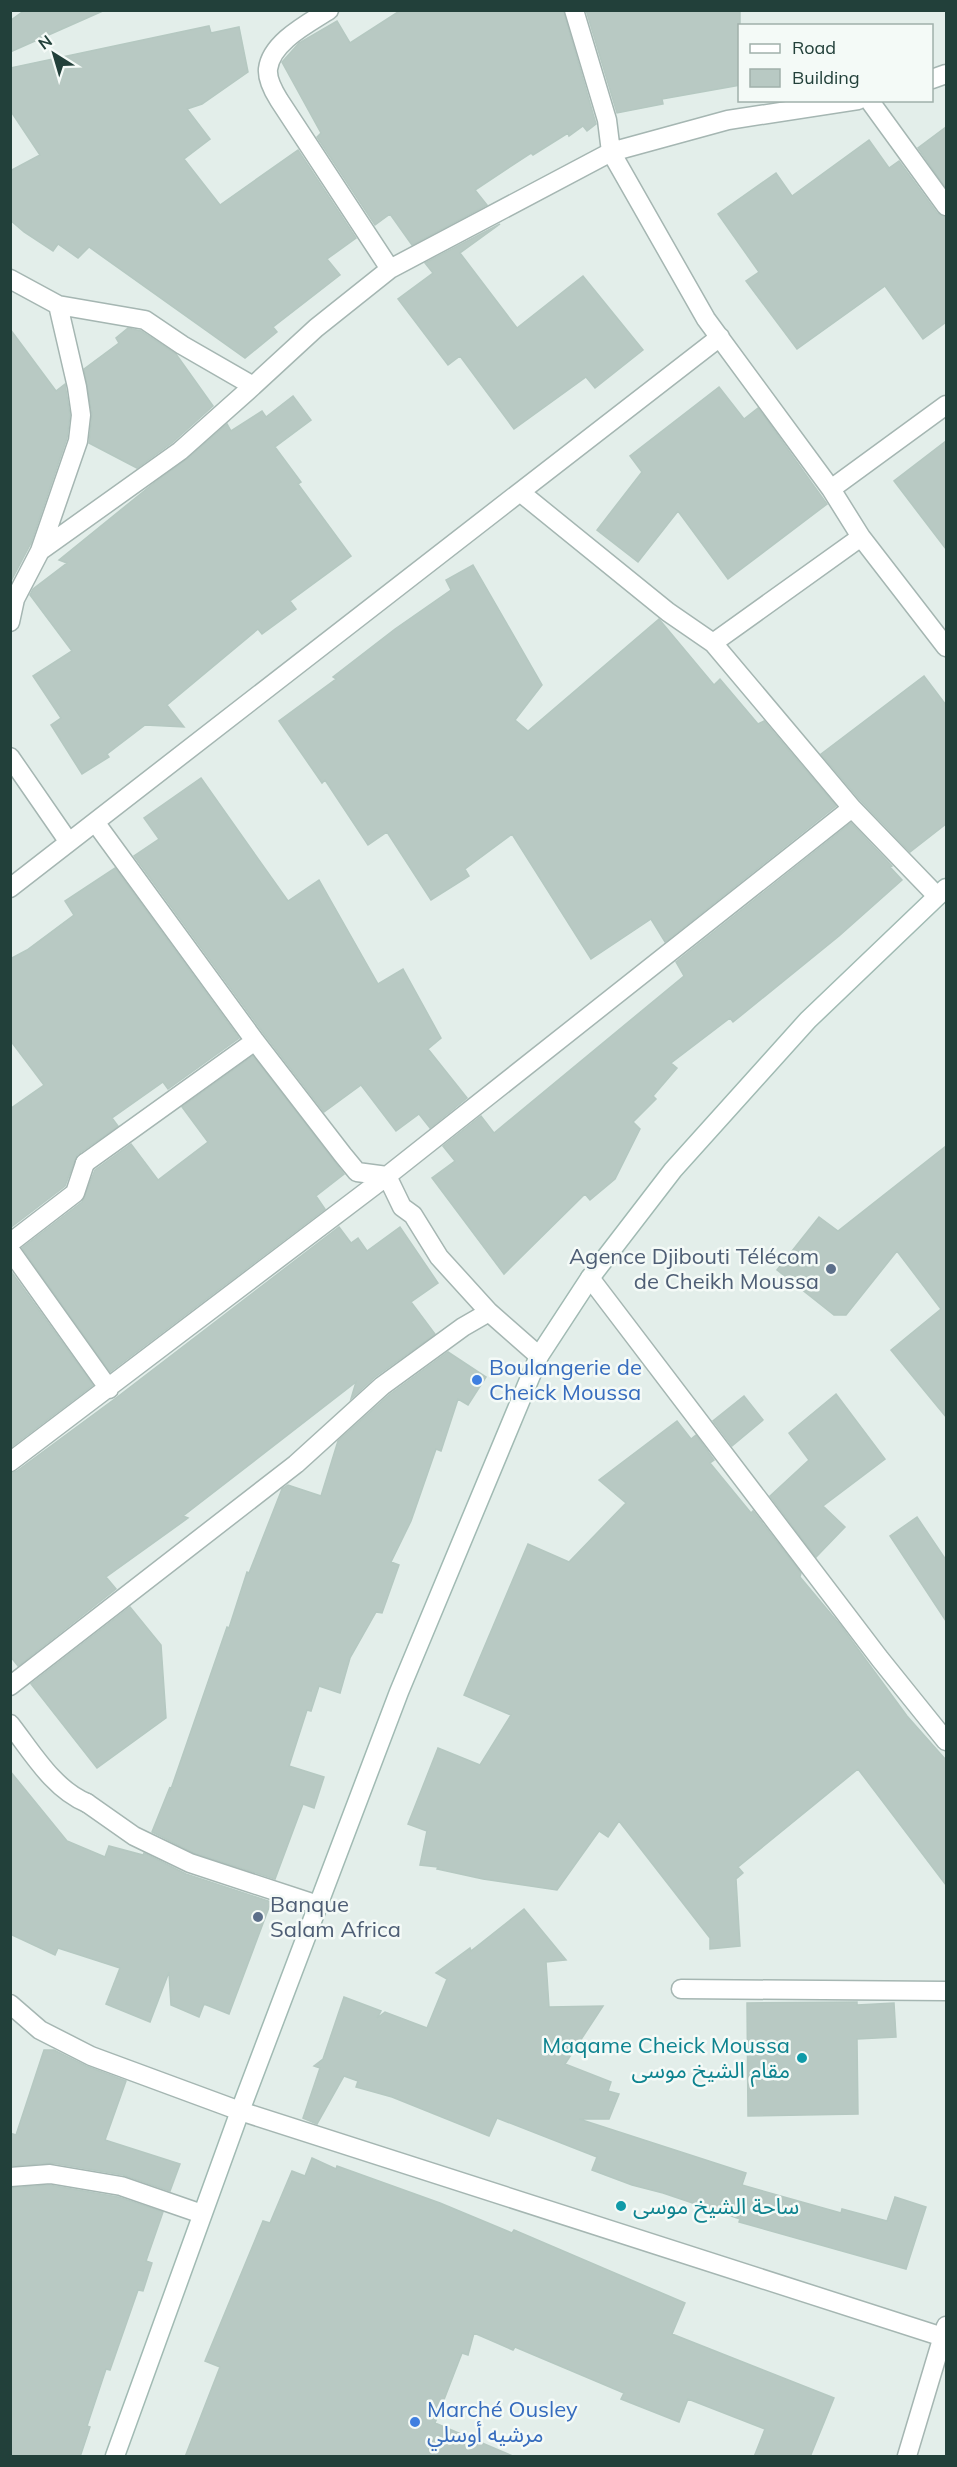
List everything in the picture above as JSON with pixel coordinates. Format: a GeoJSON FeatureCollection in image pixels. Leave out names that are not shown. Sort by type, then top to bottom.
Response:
{"type":"FeatureCollection","features":[{"type":"Feature","properties":{"kind":"street"},"geometry":{"type":"LineString","coordinates":[[329,10],[291,34],[275,54],[268,69],[272,86],[390,269]]}},
{"type":"Feature","properties":{"kind":"street"},"geometry":{"type":"LineString","coordinates":[[574,10],[607,120],[612,152],[706,319],[831,489],[861,537],[946,647]]}},
{"type":"Feature","properties":{"kind":"street"},"geometry":{"type":"LineString","coordinates":[[40,551],[180,451],[316,328],[390,269],[612,152],[728,120],[845,102]]}},
{"type":"Feature","properties":{"kind":"street"},"geometry":{"type":"LineString","coordinates":[[870,102],[946,206]]}},
{"type":"Feature","properties":{"kind":"street"},"geometry":{"type":"LineString","coordinates":[[10,279],[58,305],[145,320],[182,345],[254,386]]}},
{"type":"Feature","properties":{"kind":"street"},"geometry":{"type":"LineString","coordinates":[[10,622],[15,598],[40,551],[78,441],[81,415],[77,387],[58,305]]}},
{"type":"Feature","properties":{"kind":"street"},"geometry":{"type":"LineString","coordinates":[[10,888],[720,338]]}},
{"type":"Feature","properties":{"kind":"street"},"geometry":{"type":"LineString","coordinates":[[831,489],[946,405]]}},
{"type":"Feature","properties":{"kind":"street"},"geometry":{"type":"LineString","coordinates":[[115,2457],[240,2111],[399,1692],[539,1356],[590,1278],[674,1170],[808,1020],[942,892],[852,808],[713,643],[668,612],[520,492]]}},
{"type":"Feature","properties":{"kind":"street"},"geometry":{"type":"LineString","coordinates":[[713,643],[861,537]]}},
{"type":"Feature","properties":{"kind":"street"},"geometry":{"type":"LineString","coordinates":[[10,757],[68,841]]}},
{"type":"Feature","properties":{"kind":"street"},"geometry":{"type":"LineString","coordinates":[[10,1462],[110,1389],[387,1176],[852,808]]}},
{"type":"Feature","properties":{"kind":"street"},"geometry":{"type":"LineString","coordinates":[[95,822],[255,1041],[357,1172],[387,1176]]}},
{"type":"Feature","properties":{"kind":"street"},"geometry":{"type":"LineString","coordinates":[[10,1243],[75,1193],[85,1163],[255,1041]]}},
{"type":"Feature","properties":{"kind":"street"},"geometry":{"type":"LineString","coordinates":[[387,1176],[402,1207],[413,1215],[440,1257],[489,1312],[539,1356]]}},
{"type":"Feature","properties":{"kind":"street"},"geometry":{"type":"LineString","coordinates":[[10,1250],[110,1389]]}},
{"type":"Feature","properties":{"kind":"street"},"geometry":{"type":"LineString","coordinates":[[590,1278],[880,1659],[946,1741]]}},
{"type":"Feature","properties":{"kind":"street"},"geometry":{"type":"LineString","coordinates":[[10,1686],[296,1464],[382,1386],[463,1327],[489,1312]]}},
{"type":"Feature","properties":{"kind":"street"},"geometry":{"type":"LineString","coordinates":[[10,1724],[72,1797],[87,1803],[134,1836],[190,1863],[318,1905]]}},
{"type":"Feature","properties":{"kind":"street"},"geometry":{"type":"LineString","coordinates":[[681,1989],[946,1991]]}},
{"type":"Feature","properties":{"kind":"street"},"geometry":{"type":"LineString","coordinates":[[10,2004],[40,2030],[91,2056],[240,2111],[945,2334],[907,2457]]}},
{"type":"Feature","properties":{"kind":"street"},"geometry":{"type":"LineString","coordinates":[[10,2177],[50,2174],[121,2186],[202,2214]]}},
{"type":"Feature","properties":{"kind":"building"},"geometry":{"type":"Polygon","coordinates":[[[25,10],[105,10],[10,52],[10,21],[25,10]]]}},
{"type":"Feature","properties":{"kind":"building"},"geometry":{"type":"Polygon","coordinates":[[[401,10],[563,10],[596,124],[587,131],[583,126],[533,155],[531,153],[475,190],[487,205],[412,245],[390,214],[375,225],[317,137],[321,133],[282,62],[299,43],[337,21],[350,43],[401,10]]]}},
{"type":"Feature","properties":{"kind":"building"},"geometry":{"type":"Polygon","coordinates":[[[586,10],[740,10],[738,85],[662,99],[663,104],[617,113],[586,10]]]}},
{"type":"Feature","properties":{"kind":"building"},"geometry":{"type":"Polygon","coordinates":[[[209,26],[211,33],[239,27],[248,72],[202,104],[187,109],[210,139],[184,159],[220,205],[298,150],[356,238],[327,259],[340,275],[273,327],[277,332],[245,358],[89,247],[78,258],[58,244],[53,251],[10,220],[10,171],[40,155],[10,110],[10,68],[209,26]]]}},
{"type":"Feature","properties":{"kind":"building"},"geometry":{"type":"Polygon","coordinates":[[[946,127],[946,188],[918,148],[946,127]]]}},
{"type":"Feature","properties":{"kind":"building"},"geometry":{"type":"Polygon","coordinates":[[[869,140],[889,168],[899,161],[937,213],[946,217],[946,322],[923,339],[885,286],[797,349],[746,281],[759,272],[718,214],[776,173],[792,196],[869,140]]]}},
{"type":"Feature","properties":{"kind":"building"},"geometry":{"type":"Polygon","coordinates":[[[500,224],[460,253],[517,328],[583,276],[643,350],[595,388],[586,377],[514,429],[460,356],[448,365],[398,299],[433,273],[425,263],[500,224]]]}},
{"type":"Feature","properties":{"kind":"building"},"geometry":{"type":"Polygon","coordinates":[[[128,328],[141,331],[176,354],[213,406],[173,442],[137,468],[89,443],[92,414],[84,369],[119,343],[116,338],[128,328]]]}},
{"type":"Feature","properties":{"kind":"building"},"geometry":{"type":"Polygon","coordinates":[[[10,329],[56,391],[65,384],[70,415],[67,438],[31,543],[10,583],[10,329]]]}},
{"type":"Feature","properties":{"kind":"building"},"geometry":{"type":"Polygon","coordinates":[[[719,387],[744,419],[758,408],[827,504],[728,579],[678,511],[638,562],[597,530],[642,472],[630,456],[719,387]]]}},
{"type":"Feature","properties":{"kind":"building"},"geometry":{"type":"Polygon","coordinates":[[[293,396],[311,420],[275,447],[301,482],[298,484],[351,556],[290,601],[296,609],[262,634],[258,629],[167,705],[184,727],[145,725],[107,754],[109,757],[82,774],[51,725],[61,718],[33,676],[72,651],[30,595],[33,589],[67,563],[59,560],[187,459],[227,424],[231,431],[262,411],[266,417],[293,396]]]}},
{"type":"Feature","properties":{"kind":"building"},"geometry":{"type":"Polygon","coordinates":[[[946,441],[946,549],[894,481],[946,441]]]}},
{"type":"Feature","properties":{"kind":"building"},"geometry":{"type":"Polygon","coordinates":[[[473,565],[542,685],[515,720],[528,731],[659,619],[714,685],[720,679],[758,724],[764,721],[836,806],[665,942],[651,919],[591,959],[512,834],[465,869],[469,876],[431,900],[387,832],[368,845],[325,780],[322,783],[279,721],[336,679],[333,677],[395,629],[451,590],[446,580],[473,565]]]}},
{"type":"Feature","properties":{"kind":"building"},"geometry":{"type":"Polygon","coordinates":[[[924,676],[946,705],[946,824],[910,852],[860,800],[821,754],[924,676]]]}},
{"type":"Feature","properties":{"kind":"building"},"geometry":{"type":"Polygon","coordinates":[[[201,778],[288,901],[319,880],[378,984],[403,969],[441,1038],[428,1049],[467,1098],[430,1128],[419,1114],[396,1131],[361,1085],[324,1112],[134,856],[159,839],[144,818],[201,778]]]}},
{"type":"Feature","properties":{"kind":"building"},"geometry":{"type":"Polygon","coordinates":[[[851,823],[892,866],[890,867],[902,880],[839,936],[733,1022],[730,1018],[671,1063],[677,1068],[653,1096],[656,1099],[633,1122],[640,1129],[615,1179],[590,1200],[585,1194],[504,1274],[432,1178],[455,1161],[443,1146],[481,1116],[494,1133],[684,976],[676,962],[851,823]]]}},
{"type":"Feature","properties":{"kind":"building"},"geometry":{"type":"Polygon","coordinates":[[[115,868],[239,1038],[168,1089],[163,1082],[112,1118],[118,1126],[77,1155],[65,1186],[10,1228],[10,1109],[44,1085],[10,1040],[10,959],[27,950],[74,915],[65,901],[115,868]]]}},
{"type":"Feature","properties":{"kind":"building"},"geometry":{"type":"Polygon","coordinates":[[[253,1056],[344,1174],[316,1196],[325,1209],[110,1372],[22,1248],[82,1202],[95,1170],[131,1144],[158,1180],[208,1142],[182,1107],[253,1056]]]}},
{"type":"Feature","properties":{"kind":"building"},"geometry":{"type":"Polygon","coordinates":[[[946,1146],[946,1417],[891,1350],[941,1309],[897,1251],[846,1315],[834,1315],[777,1270],[819,1217],[838,1231],[946,1146]]]}},
{"type":"Feature","properties":{"kind":"building"},"geometry":{"type":"Polygon","coordinates":[[[339,1227],[351,1243],[358,1238],[367,1251],[400,1227],[438,1283],[411,1302],[435,1334],[375,1377],[351,1399],[356,1382],[183,1516],[188,1518],[106,1577],[116,1589],[18,1666],[10,1656],[10,1473],[17,1471],[116,1398],[339,1227]]]}},
{"type":"Feature","properties":{"kind":"building"},"geometry":{"type":"Polygon","coordinates":[[[10,1270],[93,1385],[10,1448],[10,1270]]]}},
{"type":"Feature","properties":{"kind":"building"},"geometry":{"type":"Polygon","coordinates":[[[448,1352],[486,1377],[468,1405],[458,1399],[441,1451],[436,1449],[411,1521],[391,1562],[399,1565],[382,1613],[376,1612],[350,1658],[340,1693],[319,1686],[311,1711],[307,1710],[289,1766],[324,1777],[314,1808],[303,1804],[275,1879],[194,1853],[152,1832],[170,1787],[170,1792],[247,1572],[249,1573],[282,1489],[288,1485],[321,1496],[338,1441],[389,1395],[448,1352]]]}},
{"type":"Feature","properties":{"kind":"building"},"geometry":{"type":"Polygon","coordinates":[[[836,1394],[885,1459],[823,1506],[845,1527],[816,1557],[770,1496],[809,1460],[789,1433],[836,1394]]]}},
{"type":"Feature","properties":{"kind":"building"},"geometry":{"type":"Polygon","coordinates":[[[744,1396],[763,1420],[732,1446],[713,1421],[744,1396]]]}},
{"type":"Feature","properties":{"kind":"building"},"geometry":{"type":"Polygon","coordinates":[[[677,1421],[691,1439],[696,1435],[714,1460],[710,1463],[751,1513],[753,1511],[801,1573],[800,1577],[841,1626],[907,1716],[946,1760],[946,1885],[858,1769],[738,1867],[743,1873],[736,1879],[740,1946],[710,1949],[710,1938],[619,1821],[608,1837],[599,1831],[557,1890],[483,1879],[437,1869],[438,1867],[420,1865],[427,1831],[408,1824],[438,1748],[480,1765],[511,1715],[464,1695],[528,1544],[569,1562],[626,1503],[599,1480],[677,1421]]]}},
{"type":"Feature","properties":{"kind":"building"},"geometry":{"type":"Polygon","coordinates":[[[917,1517],[946,1560],[946,1621],[890,1536],[917,1517]]]}},
{"type":"Feature","properties":{"kind":"building"},"geometry":{"type":"Polygon","coordinates":[[[130,1607],[161,1645],[166,1718],[97,1768],[31,1684],[130,1607]]]}},
{"type":"Feature","properties":{"kind":"building"},"geometry":{"type":"Polygon","coordinates":[[[10,1771],[67,1841],[105,1857],[109,1846],[143,1855],[144,1853],[186,1874],[271,1902],[229,2014],[204,2004],[199,2017],[171,2005],[169,1972],[150,2022],[106,2004],[120,1968],[58,1948],[55,1955],[10,1934],[10,1771]]]}},
{"type":"Feature","properties":{"kind":"building"},"geometry":{"type":"Polygon","coordinates":[[[524,1909],[566,1960],[546,1962],[549,2007],[603,2006],[565,2064],[611,2082],[608,2091],[619,2094],[609,2119],[579,2119],[746,2173],[742,2185],[841,2213],[842,2209],[887,2221],[895,2197],[926,2207],[906,2269],[739,2222],[740,2219],[632,2185],[592,2170],[597,2157],[497,2118],[489,2136],[392,2097],[356,2087],[358,2081],[344,2076],[317,2124],[303,2118],[320,2068],[314,2066],[323,2059],[344,1997],[381,2011],[377,2018],[385,2012],[427,2028],[447,1979],[436,1973],[470,1948],[471,1951],[524,1909]]]}},
{"type":"Feature","properties":{"kind":"building","name":"Maqame Cheick Moussa مقام الشيخ موسى"},"geometry":{"type":"Polygon","coordinates":[[[857,2002],[857,2005],[894,2003],[896,2037],[857,2039],[858,2114],[748,2116],[747,2003],[857,2002]]]}},
{"type":"Feature","properties":{"kind":"building"},"geometry":{"type":"Polygon","coordinates":[[[44,2050],[54,2050],[86,2066],[126,2081],[105,2140],[180,2164],[170,2191],[123,2175],[52,2163],[10,2166],[10,2133],[16,2135],[44,2050]]]}},
{"type":"Feature","properties":{"kind":"building"},"geometry":{"type":"Polygon","coordinates":[[[312,2158],[336,2169],[337,2166],[440,2203],[512,2233],[514,2230],[685,2303],[672,2334],[834,2398],[810,2457],[754,2457],[765,2429],[688,2399],[679,2422],[621,2399],[624,2393],[515,2347],[513,2350],[474,2333],[468,2355],[462,2353],[435,2423],[515,2457],[185,2457],[220,2367],[205,2361],[263,2221],[270,2223],[292,2171],[305,2176],[312,2158]]]}},
{"type":"Feature","properties":{"kind":"building"},"geometry":{"type":"Polygon","coordinates":[[[49,2185],[118,2197],[163,2212],[146,2261],[152,2263],[143,2291],[138,2290],[110,2370],[106,2369],[87,2426],[90,2427],[80,2457],[10,2457],[10,2188],[49,2185]]]}},
{"type":"Feature","properties":{"kind":"place","name":"Agence Djibouti Télécom de Cheikh Moussa"},"geometry":{"type":"Point","coordinates":[831,1269]}},
{"type":"Feature","properties":{"kind":"place","name":"Boulangerie de Cheick Moussa"},"geometry":{"type":"Point","coordinates":[477,1380]}},
{"type":"Feature","properties":{"kind":"place","name":"Banque Salam Africa"},"geometry":{"type":"Point","coordinates":[258,1917]}},
{"type":"Feature","properties":{"kind":"place","name":"Maqame Cheick Moussa مقام الشيخ موسى"},"geometry":{"type":"Point","coordinates":[802,2058]}},
{"type":"Feature","properties":{"kind":"place","name":"ساحة الشيخ موسى"},"geometry":{"type":"Point","coordinates":[621,2206]}},
{"type":"Feature","properties":{"kind":"place","name":"Marché Ousley مرشيه أوسلي"},"geometry":{"type":"Point","coordinates":[415,2422]}}]}
